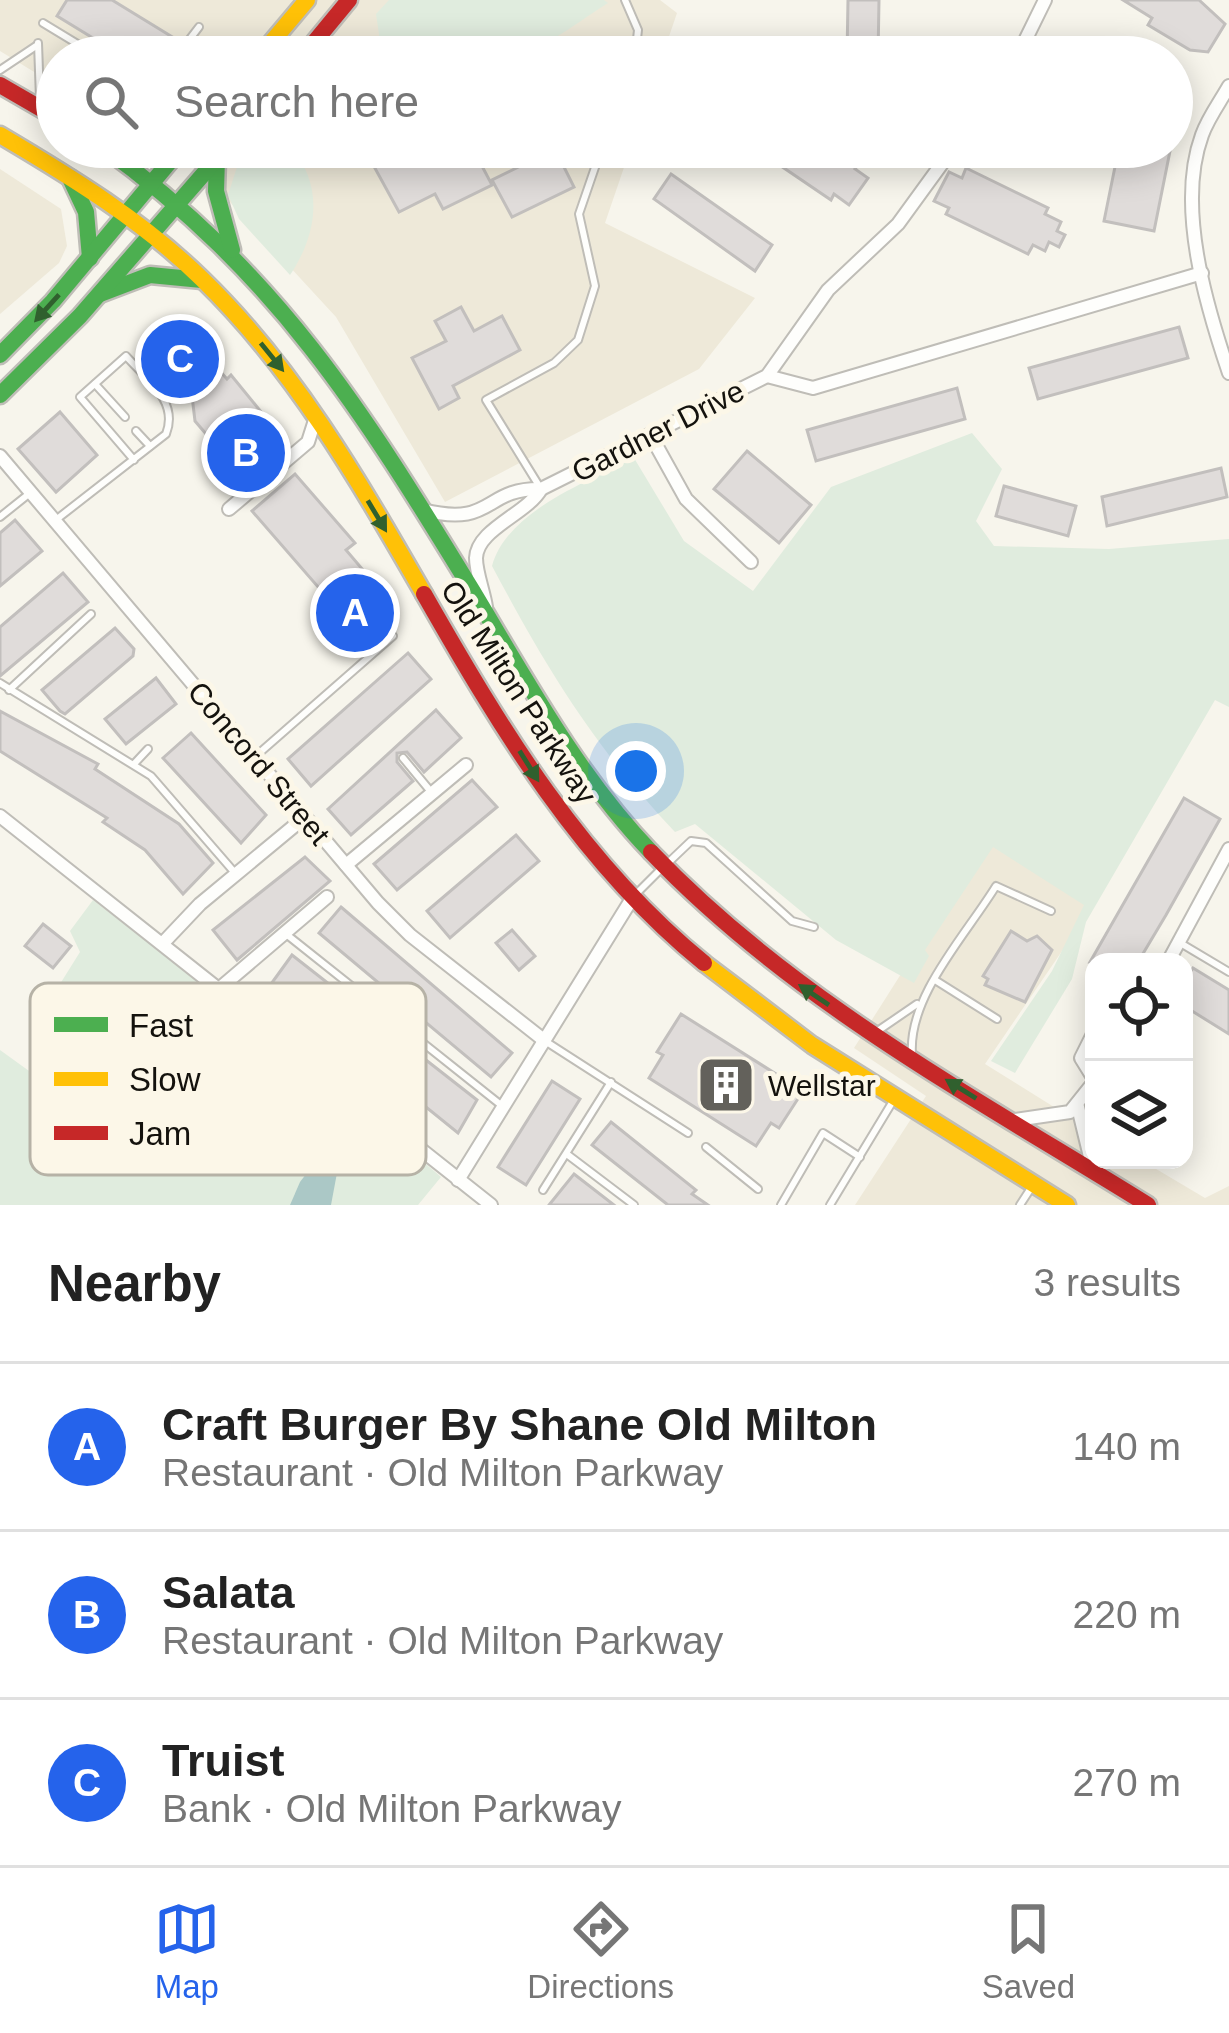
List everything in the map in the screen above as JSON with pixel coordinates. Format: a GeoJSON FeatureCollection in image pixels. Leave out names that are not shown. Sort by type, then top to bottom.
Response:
{"type":"FeatureCollection","features":[{"type":"Feature","properties":{"kind":"main road"},"geometry":{"type":"LineString","coordinates":[[277,36],[307,0]]}},
{"type":"Feature","properties":{"kind":"main road"},"geometry":{"type":"LineString","coordinates":[[320,36],[349,0]]}},
{"type":"Feature","properties":{"kind":"main road"},"geometry":{"type":"LineString","coordinates":[[0,85],[36,106]]}},
{"type":"Feature","properties":{"kind":"main road","name":"Old Milton Parkway"},"geometry":{"type":"LineString","coordinates":[[0,135],[36,156]]}},
{"type":"Feature","properties":{"kind":"main road","name":"Old Milton Parkway"},"geometry":{"type":"LineString","coordinates":[[57,168],[152,234],[258,340],[316,417],[543,787],[633,897],[752,1004],[1067,1205]]}},
{"type":"Feature","properties":{"kind":"main road","name":"Old Milton Parkway"},"geometry":{"type":"LineString","coordinates":[[133,168],[233,251],[327,361],[589,778],[663,866],[781,973],[1148,1205]]}},
{"type":"Feature","properties":{"kind":"main road"},"geometry":{"type":"LineString","coordinates":[[0,355],[165,168]]}},
{"type":"Feature","properties":{"kind":"main road"},"geometry":{"type":"LineString","coordinates":[[0,395],[100,294],[209,168]]}},
{"type":"Feature","properties":{"kind":"main road"},"geometry":{"type":"LineString","coordinates":[[220,168],[216,191],[233,251]]}},
{"type":"Feature","properties":{"kind":"main road"},"geometry":{"type":"LineString","coordinates":[[66,173],[86,212],[90,258]]}},
{"type":"Feature","properties":{"kind":"main road"},"geometry":{"type":"LineString","coordinates":[[100,294],[150,274],[203,280]]}},
{"type":"Feature","properties":{"kind":"street"},"geometry":{"type":"LineString","coordinates":[[1027,36],[1045,0]]}},
{"type":"Feature","properties":{"kind":"street"},"geometry":{"type":"LineString","coordinates":[[1229,86],[1202,135],[1192,183],[1202,273],[1229,373]]}},
{"type":"Feature","properties":{"kind":"street","name":"Gardner Drive"},"geometry":{"type":"LineString","coordinates":[[420,509],[459,519],[478,514],[515,489],[542,489],[767,376],[828,290],[898,224],[939,168]]}},
{"type":"Feature","properties":{"kind":"street"},"geometry":{"type":"LineString","coordinates":[[767,376],[813,388],[1202,273]]}},
{"type":"Feature","properties":{"kind":"street"},"geometry":{"type":"LineString","coordinates":[[229,508],[308,442],[316,417]]}},
{"type":"Feature","properties":{"kind":"street"},"geometry":{"type":"LineString","coordinates":[[651,436],[686,500],[751,562]]}},
{"type":"Feature","properties":{"kind":"street"},"geometry":{"type":"LineString","coordinates":[[308,442],[336,450]]}},
{"type":"Feature","properties":{"kind":"street","name":"Concord Street"},"geometry":{"type":"LineString","coordinates":[[0,456],[305,818],[410,935],[545,1041]]}},
{"type":"Feature","properties":{"kind":"street","name":"Gardner Drive"},"geometry":{"type":"LineString","coordinates":[[488,618],[476,557],[482,538],[530,508],[542,489]]}},
{"type":"Feature","properties":{"kind":"street"},"geometry":{"type":"LineString","coordinates":[[346,865],[466,765]]}},
{"type":"Feature","properties":{"kind":"street"},"geometry":{"type":"LineString","coordinates":[[0,816],[214,983]]}},
{"type":"Feature","properties":{"kind":"street"},"geometry":{"type":"LineString","coordinates":[[164,942],[235,873],[305,818]]}},
{"type":"Feature","properties":{"kind":"street"},"geometry":{"type":"LineString","coordinates":[[1173,953],[1229,849]]}},
{"type":"Feature","properties":{"kind":"street"},"geometry":{"type":"LineString","coordinates":[[1216,871],[1229,879]]}},
{"type":"Feature","properties":{"kind":"street"},"geometry":{"type":"LineString","coordinates":[[226,983],[327,897]]}},
{"type":"Feature","properties":{"kind":"street"},"geometry":{"type":"LineString","coordinates":[[458,1180],[633,897]]}},
{"type":"Feature","properties":{"kind":"street"},"geometry":{"type":"LineString","coordinates":[[1010,1120],[1059,1116],[1078,1107],[1085,1096]]}},
{"type":"Feature","properties":{"kind":"street"},"geometry":{"type":"LineString","coordinates":[[1078,1107],[1094,1170]]}},
{"type":"Feature","properties":{"kind":"street"},"geometry":{"type":"LineString","coordinates":[[426,1154],[491,1205]]}},
{"type":"Feature","properties":{"kind":"lane"},"geometry":{"type":"LineString","coordinates":[[626,0],[637,36]]}},
{"type":"Feature","properties":{"kind":"lane"},"geometry":{"type":"LineString","coordinates":[[43,23],[64,36]]}},
{"type":"Feature","properties":{"kind":"lane"},"geometry":{"type":"LineString","coordinates":[[193,36],[200,27]]}},
{"type":"Feature","properties":{"kind":"lane"},"geometry":{"type":"LineString","coordinates":[[0,70],[36,45]]}},
{"type":"Feature","properties":{"kind":"lane"},"geometry":{"type":"LineString","coordinates":[[542,489],[486,400],[554,363],[578,340],[595,286],[580,214],[595,168]]}},
{"type":"Feature","properties":{"kind":"lane"},"geometry":{"type":"LineString","coordinates":[[54,521],[134,460],[166,434],[171,413],[126,356],[80,397],[134,460]]}},
{"type":"Feature","properties":{"kind":"lane"},"geometry":{"type":"LineString","coordinates":[[95,384],[124,417]]}},
{"type":"Feature","properties":{"kind":"lane"},"geometry":{"type":"LineString","coordinates":[[136,431],[150,447]]}},
{"type":"Feature","properties":{"kind":"lane"},"geometry":{"type":"LineString","coordinates":[[0,518],[30,493]]}},
{"type":"Feature","properties":{"kind":"lane"},"geometry":{"type":"LineString","coordinates":[[9,689],[91,614]]}},
{"type":"Feature","properties":{"kind":"lane"},"geometry":{"type":"LineString","coordinates":[[254,757],[393,636]]}},
{"type":"Feature","properties":{"kind":"lane"},"geometry":{"type":"LineString","coordinates":[[0,683],[134,764],[169,792],[235,873]]}},
{"type":"Feature","properties":{"kind":"lane"},"geometry":{"type":"LineString","coordinates":[[134,764],[148,749]]}},
{"type":"Feature","properties":{"kind":"lane"},"geometry":{"type":"LineString","coordinates":[[403,758],[432,793]]}},
{"type":"Feature","properties":{"kind":"lane"},"geometry":{"type":"LineString","coordinates":[[633,897],[691,841],[706,843],[791,921],[814,927]]}},
{"type":"Feature","properties":{"kind":"lane"},"geometry":{"type":"LineString","coordinates":[[912,1058],[910,1030],[920,1001],[996,886],[1051,911]]}},
{"type":"Feature","properties":{"kind":"lane"},"geometry":{"type":"LineString","coordinates":[[285,933],[348,983]]}},
{"type":"Feature","properties":{"kind":"lane"},"geometry":{"type":"LineString","coordinates":[[1179,942],[1229,971]]}},
{"type":"Feature","properties":{"kind":"lane"},"geometry":{"type":"LineString","coordinates":[[935,980],[998,1019]]}},
{"type":"Feature","properties":{"kind":"lane"},"geometry":{"type":"LineString","coordinates":[[873,1033],[920,1001]]}},
{"type":"Feature","properties":{"kind":"lane"},"geometry":{"type":"LineString","coordinates":[[545,1041],[688,1132]]}},
{"type":"Feature","properties":{"kind":"lane"},"geometry":{"type":"LineString","coordinates":[[426,1045],[504,1107]]}},
{"type":"Feature","properties":{"kind":"lane"},"geometry":{"type":"LineString","coordinates":[[543,1190],[611,1082]]}},
{"type":"Feature","properties":{"kind":"lane"},"geometry":{"type":"LineString","coordinates":[[830,1205],[894,1098]]}},
{"type":"Feature","properties":{"kind":"lane"},"geometry":{"type":"LineString","coordinates":[[781,1205],[823,1133],[860,1156]]}},
{"type":"Feature","properties":{"kind":"lane"},"geometry":{"type":"LineString","coordinates":[[706,1147],[758,1189]]}},
{"type":"Feature","properties":{"kind":"lane"},"geometry":{"type":"LineString","coordinates":[[568,1155],[634,1205]]}},
{"type":"Feature","properties":{"kind":"lane"},"geometry":{"type":"LineString","coordinates":[[1020,1205],[1033,1184]]}},
{"type":"Feature","properties":{"kind":"shaded area"},"geometry":{"type":"Polygon","coordinates":[[[0,0],[660,0],[677,13],[669,36],[36,36],[36,73],[0,51],[0,0]]]}},
{"type":"Feature","properties":{"kind":"shaded area"},"geometry":{"type":"Polygon","coordinates":[[[193,168],[624,168],[605,223],[755,298],[699,369],[445,502],[336,317],[206,176],[193,168]]]}},
{"type":"Feature","properties":{"kind":"shaded area"},"geometry":{"type":"Polygon","coordinates":[[[0,169],[61,209],[67,246],[59,263],[0,314],[0,169]]]}},
{"type":"Feature","properties":{"kind":"shaded area"},"geometry":{"type":"Polygon","coordinates":[[[988,837],[1092,907],[985,1064],[1085,1126],[1085,1169],[1156,1169],[1205,1198],[1229,1186],[1229,1205],[855,1205],[926,1096],[854,1048],[988,837]]]}},
{"type":"Feature","properties":{"kind":"green space"},"geometry":{"type":"Polygon","coordinates":[[[389,0],[608,3],[558,36],[379,36],[376,14],[389,0]]]}},
{"type":"Feature","properties":{"kind":"green space"},"geometry":{"type":"Polygon","coordinates":[[[237,168],[304,168],[312,194],[311,227],[290,275],[239,219],[228,195],[237,168]]]}},
{"type":"Feature","properties":{"kind":"green space"},"geometry":{"type":"Polygon","coordinates":[[[972,433],[1002,469],[976,521],[994,546],[1109,549],[1229,539],[1229,707],[1215,700],[1086,922],[1072,979],[1015,1073],[991,1061],[1052,971],[1084,905],[993,847],[925,950],[929,956],[914,983],[836,940],[695,824],[675,832],[574,706],[492,566],[500,547],[531,514],[634,458],[684,541],[753,591],[831,487],[972,433]]]}},
{"type":"Feature","properties":{"kind":"green space"},"geometry":{"type":"Polygon","coordinates":[[[93,900],[200,983],[61,983],[80,952],[70,931],[93,900]]]}},
{"type":"Feature","properties":{"kind":"green space"},"geometry":{"type":"Polygon","coordinates":[[[0,1050],[30,1072],[30,1175],[426,1175],[426,1164],[441,1177],[418,1205],[0,1205],[0,1050]]]}},
{"type":"Feature","properties":{"kind":"water"},"geometry":{"type":"Polygon","coordinates":[[[305,1175],[337,1175],[331,1205],[290,1205],[305,1175]]]}},
{"type":"Feature","properties":{"kind":"building"},"geometry":{"type":"Polygon","coordinates":[[[67,0],[112,0],[171,36],[90,36],[57,16],[67,0]]]}},
{"type":"Feature","properties":{"kind":"building"},"geometry":{"type":"Polygon","coordinates":[[[848,0],[879,0],[878,36],[847,36],[848,0]]]}},
{"type":"Feature","properties":{"kind":"building"},"geometry":{"type":"Polygon","coordinates":[[[1123,0],[1199,0],[1225,24],[1208,52],[1193,50],[1193,36],[1166,36],[1148,25],[1152,18],[1123,0]]]}},
{"type":"Feature","properties":{"kind":"building"},"geometry":{"type":"Polygon","coordinates":[[[375,168],[483,168],[492,185],[443,209],[435,194],[399,212],[375,168]]]}},
{"type":"Feature","properties":{"kind":"building"},"geometry":{"type":"Polygon","coordinates":[[[516,168],[564,168],[574,187],[512,217],[492,180],[516,168]]]}},
{"type":"Feature","properties":{"kind":"building"},"geometry":{"type":"Polygon","coordinates":[[[784,168],[856,168],[868,178],[849,205],[834,194],[831,200],[784,168]]]}},
{"type":"Feature","properties":{"kind":"building"},"geometry":{"type":"Polygon","coordinates":[[[966,168],[1048,208],[1045,214],[1061,222],[1057,231],[1065,235],[1059,247],[1049,242],[1045,251],[1033,245],[1028,254],[946,214],[949,208],[934,201],[949,172],[962,178],[966,168]]]}},
{"type":"Feature","properties":{"kind":"building"},"geometry":{"type":"Polygon","coordinates":[[[1115,168],[1167,168],[1154,231],[1104,221],[1115,168]]]}},
{"type":"Feature","properties":{"kind":"building"},"geometry":{"type":"Polygon","coordinates":[[[671,174],[772,245],[755,271],[654,199],[671,174]]]}},
{"type":"Feature","properties":{"kind":"building"},"geometry":{"type":"Polygon","coordinates":[[[461,307],[474,331],[502,316],[520,350],[453,386],[459,398],[439,409],[412,358],[446,341],[435,321],[461,307]]]}},
{"type":"Feature","properties":{"kind":"building"},"geometry":{"type":"Polygon","coordinates":[[[186,321],[216,355],[210,360],[227,379],[231,375],[288,445],[246,481],[195,421],[192,396],[198,392],[157,347],[186,321]]]}},
{"type":"Feature","properties":{"kind":"building"},"geometry":{"type":"Polygon","coordinates":[[[1179,327],[1188,358],[1038,399],[1029,368],[1179,327]]]}},
{"type":"Feature","properties":{"kind":"building"},"geometry":{"type":"Polygon","coordinates":[[[957,388],[965,419],[816,461],[807,430],[957,388]]]}},
{"type":"Feature","properties":{"kind":"building"},"geometry":{"type":"Polygon","coordinates":[[[60,412],[97,455],[56,492],[18,449],[60,412]]]}},
{"type":"Feature","properties":{"kind":"building"},"geometry":{"type":"Polygon","coordinates":[[[747,451],[811,505],[779,543],[714,489],[747,451]]]}},
{"type":"Feature","properties":{"kind":"building"},"geometry":{"type":"Polygon","coordinates":[[[1221,468],[1227,497],[1107,526],[1102,497],[1221,468]]]}},
{"type":"Feature","properties":{"kind":"building"},"geometry":{"type":"Polygon","coordinates":[[[295,474],[355,543],[346,550],[386,597],[352,626],[252,511],[295,474]]]}},
{"type":"Feature","properties":{"kind":"building"},"geometry":{"type":"Polygon","coordinates":[[[1004,486],[1076,506],[1068,536],[996,516],[1004,486]]]}},
{"type":"Feature","properties":{"kind":"building"},"geometry":{"type":"Polygon","coordinates":[[[15,520],[42,551],[0,586],[0,533],[15,520]]]}},
{"type":"Feature","properties":{"kind":"building"},"geometry":{"type":"Polygon","coordinates":[[[63,573],[88,602],[0,676],[0,627],[63,573]]]}},
{"type":"Feature","properties":{"kind":"building"},"geometry":{"type":"Polygon","coordinates":[[[115,628],[134,649],[133,656],[65,714],[60,711],[42,690],[115,628]]]}},
{"type":"Feature","properties":{"kind":"building"},"geometry":{"type":"Polygon","coordinates":[[[408,653],[431,679],[311,786],[288,759],[408,653]]]}},
{"type":"Feature","properties":{"kind":"building"},"geometry":{"type":"Polygon","coordinates":[[[156,678],[176,704],[126,744],[105,719],[156,678]]]}},
{"type":"Feature","properties":{"kind":"building"},"geometry":{"type":"Polygon","coordinates":[[[436,710],[461,738],[424,772],[407,752],[397,753],[397,762],[413,781],[351,835],[328,809],[436,710]]]}},
{"type":"Feature","properties":{"kind":"building"},"geometry":{"type":"Polygon","coordinates":[[[0,711],[98,764],[95,769],[179,824],[213,863],[183,894],[145,850],[103,822],[107,818],[0,751],[0,711]]]}},
{"type":"Feature","properties":{"kind":"building"},"geometry":{"type":"Polygon","coordinates":[[[191,733],[266,815],[241,843],[163,758],[191,733]]]}},
{"type":"Feature","properties":{"kind":"building"},"geometry":{"type":"Polygon","coordinates":[[[472,780],[497,807],[397,890],[374,864],[472,780]]]}},
{"type":"Feature","properties":{"kind":"building"},"geometry":{"type":"Polygon","coordinates":[[[1184,798],[1220,819],[1143,953],[1095,953],[1184,798]]]}},
{"type":"Feature","properties":{"kind":"building"},"geometry":{"type":"Polygon","coordinates":[[[516,835],[539,861],[450,938],[427,911],[516,835]]]}},
{"type":"Feature","properties":{"kind":"building"},"geometry":{"type":"Polygon","coordinates":[[[305,857],[330,881],[237,960],[213,930],[305,857]]]}},
{"type":"Feature","properties":{"kind":"building"},"geometry":{"type":"Polygon","coordinates":[[[341,907],[512,1053],[491,1077],[426,1023],[426,983],[379,983],[319,933],[341,907]]]}},
{"type":"Feature","properties":{"kind":"building"},"geometry":{"type":"Polygon","coordinates":[[[43,924],[71,946],[53,968],[25,946],[43,924]]]}},
{"type":"Feature","properties":{"kind":"building"},"geometry":{"type":"Polygon","coordinates":[[[512,930],[535,956],[519,970],[496,943],[512,930]]]}},
{"type":"Feature","properties":{"kind":"building"},"geometry":{"type":"Polygon","coordinates":[[[1011,931],[1027,941],[1037,936],[1052,950],[1025,1002],[985,985],[988,979],[983,976],[1011,931]]]}},
{"type":"Feature","properties":{"kind":"building"},"geometry":{"type":"Polygon","coordinates":[[[292,955],[328,983],[272,983],[292,955]]]}},
{"type":"Feature","properties":{"kind":"building"},"geometry":{"type":"Polygon","coordinates":[[[1193,968],[1229,990],[1229,1034],[1193,1012],[1193,968]]]}},
{"type":"Feature","properties":{"kind":"building","name":"Wellstar"},"geometry":{"type":"Polygon","coordinates":[[[681,1014],[803,1091],[779,1128],[771,1123],[756,1146],[649,1078],[663,1055],[657,1052],[681,1014]]]}},
{"type":"Feature","properties":{"kind":"building"},"geometry":{"type":"Polygon","coordinates":[[[426,1060],[477,1100],[458,1133],[426,1107],[426,1060]]]}},
{"type":"Feature","properties":{"kind":"building"},"geometry":{"type":"Polygon","coordinates":[[[552,1081],[580,1099],[526,1185],[498,1167],[552,1081]]]}},
{"type":"Feature","properties":{"kind":"building"},"geometry":{"type":"Polygon","coordinates":[[[611,1122],[708,1205],[668,1205],[592,1145],[611,1122]]]}},
{"type":"Feature","properties":{"kind":"building"},"geometry":{"type":"Polygon","coordinates":[[[574,1174],[614,1205],[549,1205],[574,1174]]]}},
{"type":"Feature","properties":{"kind":"traffic: fast"},"geometry":{"type":"LineString","coordinates":[[130,168],[219,244],[312,348],[392,463],[577,759],[651,852]]}},
{"type":"Feature","properties":{"kind":"traffic: fast"},"geometry":{"type":"LineString","coordinates":[[0,355],[53,301],[164,168]]}},
{"type":"Feature","properties":{"kind":"traffic: fast"},"geometry":{"type":"LineString","coordinates":[[0,395],[80,316],[209,168]]}},
{"type":"Feature","properties":{"kind":"traffic: fast"},"geometry":{"type":"LineString","coordinates":[[217,168],[216,191],[232,250]]}},
{"type":"Feature","properties":{"kind":"traffic: fast"},"geometry":{"type":"LineString","coordinates":[[70,178],[86,212],[90,258]]}},
{"type":"Feature","properties":{"kind":"traffic: fast"},"geometry":{"type":"LineString","coordinates":[[100,294],[150,275],[202,280]]}},
{"type":"Feature","properties":{"kind":"traffic: slow"},"geometry":{"type":"LineString","coordinates":[[277,36],[307,0]]}},
{"type":"Feature","properties":{"kind":"traffic: slow"},"geometry":{"type":"LineString","coordinates":[[0,135],[36,157]]}},
{"type":"Feature","properties":{"kind":"traffic: slow"},"geometry":{"type":"LineString","coordinates":[[54,168],[131,219],[236,314],[324,429],[424,594]]}},
{"type":"Feature","properties":{"kind":"traffic: slow"},"geometry":{"type":"LineString","coordinates":[[704,963],[812,1045],[1067,1205]]}},
{"type":"Feature","properties":{"kind":"traffic: jam"},"geometry":{"type":"LineString","coordinates":[[319,36],[349,0]]}},
{"type":"Feature","properties":{"kind":"traffic: jam"},"geometry":{"type":"LineString","coordinates":[[0,85],[36,106]]}},
{"type":"Feature","properties":{"kind":"traffic: jam"},"geometry":{"type":"LineString","coordinates":[[424,594],[547,792],[620,883],[704,963]]}},
{"type":"Feature","properties":{"kind":"traffic: jam"},"geometry":{"type":"LineString","coordinates":[[651,852],[706,906],[825,1001],[1148,1205]]}},
{"type":"Feature","properties":{"kind":"place","name":"Truist"},"geometry":{"type":"Point","coordinates":[180,359]}},
{"type":"Feature","properties":{"kind":"place","name":"Salata"},"geometry":{"type":"Point","coordinates":[246,453]}},
{"type":"Feature","properties":{"kind":"place","name":"Craft Burger By Shane Old Milton"},"geometry":{"type":"Point","coordinates":[355,613]}},
{"type":"Feature","properties":{"kind":"place","name":"Wellstar"},"geometry":{"type":"Point","coordinates":[726,1085]}}]}
